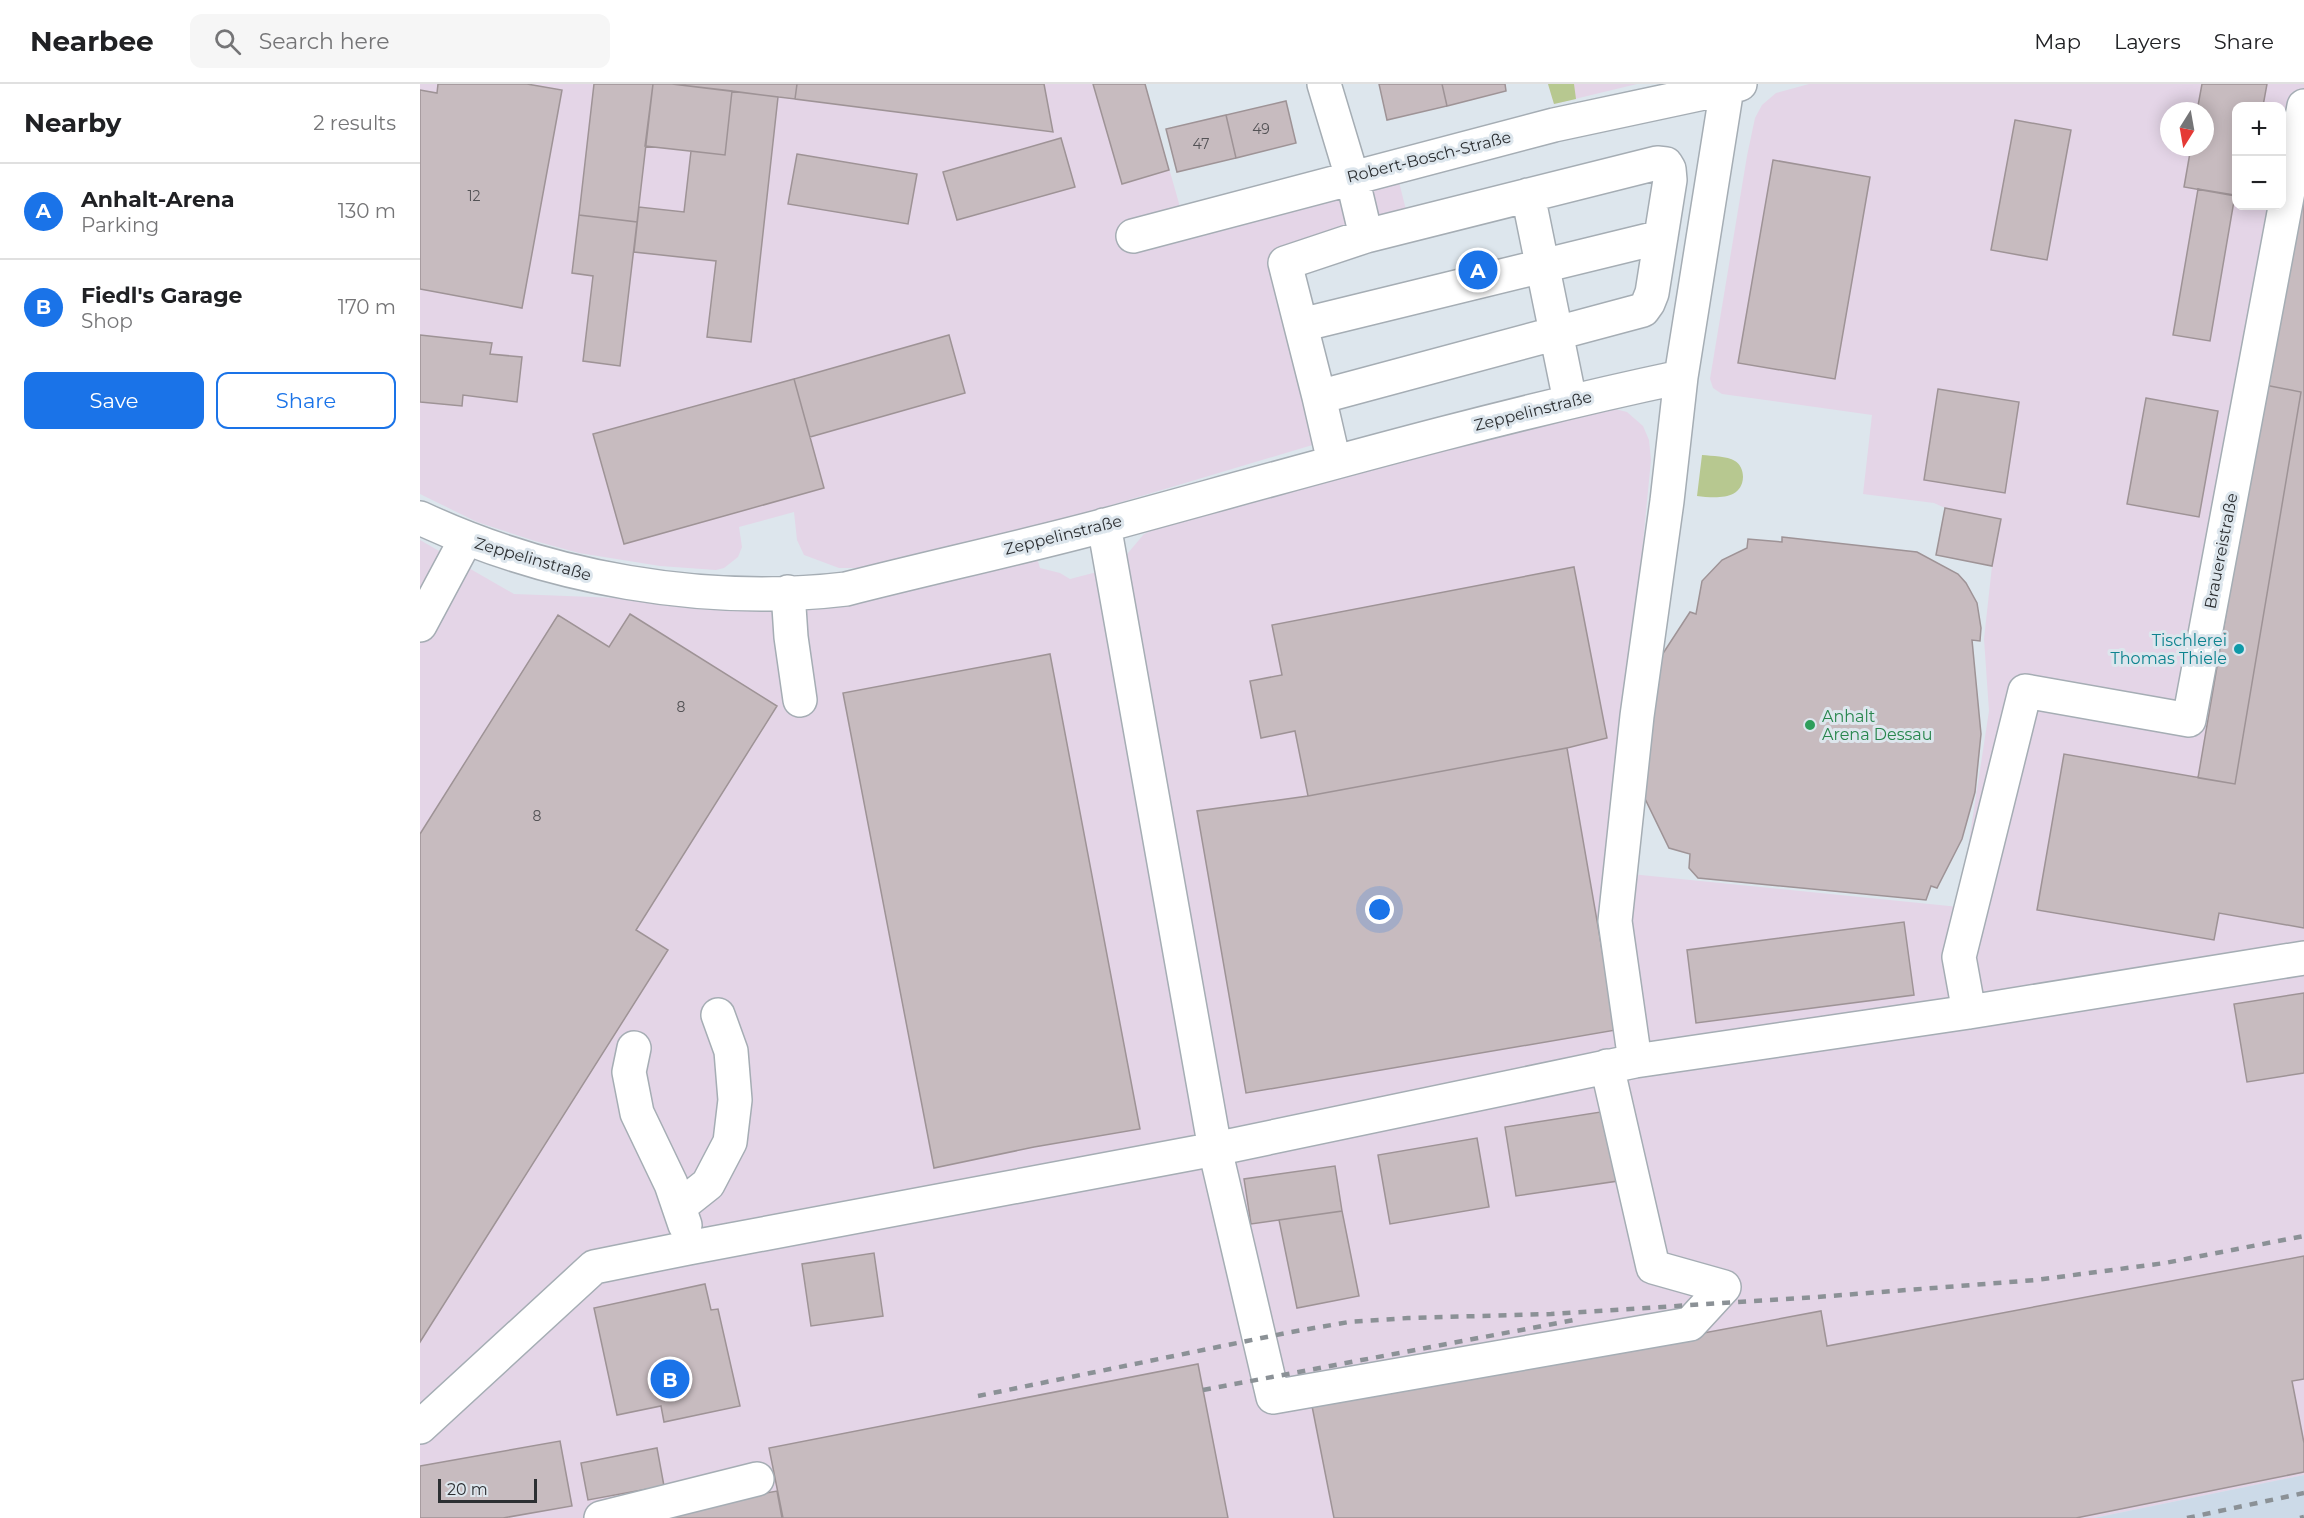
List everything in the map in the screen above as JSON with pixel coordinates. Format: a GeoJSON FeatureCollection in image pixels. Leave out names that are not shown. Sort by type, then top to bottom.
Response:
{"type":"FeatureCollection","features":[{"type":"Feature","properties":{"kind":"street"},"geometry":{"type":"LineString","coordinates":[[1324,84],[1352,177],[1366,236]]}},
{"type":"Feature","properties":{"kind":"street","name":"Robert-Bosch-Straße"},"geometry":{"type":"LineString","coordinates":[[1133,236],[1554,125],[1734,86],[1683,365],[1637,716],[1615,921],[1621,1063],[1653,1267],[1724,1287],[1690,1324],[1274,1397],[1215,1149]]}},
{"type":"Feature","properties":{"kind":"street","name":"Brauereistraße"},"geometry":{"type":"LineString","coordinates":[[1969,1012],[1959,957],[2025,691],[2189,720],[2304,106]]}},
{"type":"Feature","properties":{"kind":"street"},"geometry":{"type":"LineString","coordinates":[[1319,397],[1643,309],[1652,293],[1661,237],[1670,180],[1666,164],[1657,163],[1629,169],[1366,236],[1285,263],[1334,462]]}},
{"type":"Feature","properties":{"kind":"street"},"geometry":{"type":"LineString","coordinates":[[1528,195],[1570,401]]}},
{"type":"Feature","properties":{"kind":"street"},"geometry":{"type":"LineString","coordinates":[[1301,325],[1661,237]]}},
{"type":"Feature","properties":{"kind":"street","name":"Zeppelinstraße"},"geometry":{"type":"LineString","coordinates":[[420,518],[466,539],[558,568],[595,577],[685,589],[745,593],[817,592],[846,589],[1104,525],[1570,401],[1683,365]]}},
{"type":"Feature","properties":{"kind":"street"},"geometry":{"type":"LineString","coordinates":[[1104,525],[1215,1149]]}},
{"type":"Feature","properties":{"kind":"street"},"geometry":{"type":"LineString","coordinates":[[420,626],[466,539]]}},
{"type":"Feature","properties":{"kind":"street"},"geometry":{"type":"LineString","coordinates":[[789,592],[791,637],[800,700]]}},
{"type":"Feature","properties":{"kind":"street"},"geometry":{"type":"LineString","coordinates":[[420,1427],[594,1268],[688,1248],[1215,1149],[1621,1063],[1969,1012],[2304,958]]}},
{"type":"Feature","properties":{"kind":"street"},"geometry":{"type":"LineString","coordinates":[[679,1207],[708,1184],[730,1142],[735,1100],[731,1051],[718,1015]]}},
{"type":"Feature","properties":{"kind":"street"},"geometry":{"type":"LineString","coordinates":[[634,1048],[629,1072],[637,1113],[671,1184],[685,1225],[688,1248]]}},
{"type":"Feature","properties":{"kind":"street"},"geometry":{"type":"LineString","coordinates":[[601,1518],[757,1479]]}},
{"type":"Feature","properties":{"kind":"shaded area"},"geometry":{"type":"Polygon","coordinates":[[[420,84],[1145,84],[1188,235],[1398,178],[1407,214],[1270,252],[1319,443],[998,539],[868,568],[839,568],[804,555],[797,540],[794,512],[739,527],[742,547],[738,557],[724,568],[716,570],[660,566],[579,553],[535,541],[477,522],[420,494],[420,84]]]}},
{"type":"Feature","properties":{"kind":"shaded area"},"geometry":{"type":"Polygon","coordinates":[[[1548,84],[1637,84],[1554,104],[1548,84]]]}},
{"type":"Feature","properties":{"kind":"shaded area"},"geometry":{"type":"Polygon","coordinates":[[[1809,84],[2304,84],[2304,1475],[2094,1518],[420,1518],[420,540],[514,594],[834,606],[1037,558],[1040,568],[1060,573],[1070,579],[1124,565],[1128,553],[1144,534],[1173,521],[1587,412],[1615,409],[1627,412],[1643,426],[1649,440],[1651,460],[1611,872],[1959,907],[1989,711],[1984,639],[1992,566],[2001,519],[1945,508],[1934,503],[1863,494],[1872,415],[1722,394],[1713,388],[1710,379],[1747,156],[1755,118],[1762,105],[1776,93],[1809,84]]]}},
{"type":"Feature","properties":{"kind":"shaded area"},"geometry":{"type":"Polygon","coordinates":[[[2304,1475],[2304,1518],[2094,1518],[2304,1475]]]}},
{"type":"Feature","properties":{"kind":"green space"},"geometry":{"type":"Polygon","coordinates":[[[1548,84],[1574,84],[1576,99],[1554,104],[1548,84]]]}},
{"type":"Feature","properties":{"kind":"green space"},"geometry":{"type":"Polygon","coordinates":[[[1702,455],[1719,456],[1735,461],[1742,470],[1743,477],[1738,490],[1726,496],[1697,496],[1702,455]]]}},
{"type":"Feature","properties":{"kind":"building"},"geometry":{"type":"Polygon","coordinates":[[[438,84],[527,84],[562,90],[522,308],[420,289],[420,90],[437,93],[438,84]]]}},
{"type":"Feature","properties":{"kind":"building"},"geometry":{"type":"Polygon","coordinates":[[[594,84],[653,84],[637,222],[579,215],[594,84]]]}},
{"type":"Feature","properties":{"kind":"building"},"geometry":{"type":"Polygon","coordinates":[[[653,84],[732,91],[725,155],[645,146],[653,84]]]}},
{"type":"Feature","properties":{"kind":"building"},"geometry":{"type":"Polygon","coordinates":[[[672,84],[797,84],[795,99],[672,84]]]}},
{"type":"Feature","properties":{"kind":"building"},"geometry":{"type":"Polygon","coordinates":[[[797,84],[1044,84],[1053,132],[795,99],[797,84]]]}},
{"type":"Feature","properties":{"kind":"building"},"geometry":{"type":"Polygon","coordinates":[[[1093,84],[1145,84],[1169,170],[1122,184],[1093,84]]]}},
{"type":"Feature","properties":{"kind":"building"},"geometry":{"type":"Polygon","coordinates":[[[1379,84],[1442,84],[1447,106],[1387,120],[1379,84]]]}},
{"type":"Feature","properties":{"kind":"building"},"geometry":{"type":"Polygon","coordinates":[[[1442,84],[1505,84],[1506,91],[1447,106],[1442,84]]]}},
{"type":"Feature","properties":{"kind":"building"},"geometry":{"type":"Polygon","coordinates":[[[2202,84],[2267,84],[2264,102],[2232,102],[2232,195],[2184,187],[2189,156],[2214,156],[2214,102],[2199,102],[2202,84]]]}},
{"type":"Feature","properties":{"kind":"building"},"geometry":{"type":"Polygon","coordinates":[[[732,91],[778,97],[751,342],[707,337],[716,261],[634,252],[639,207],[684,212],[691,151],[725,155],[732,91]]]}},
{"type":"Feature","properties":{"kind":"building"},"geometry":{"type":"Polygon","coordinates":[[[1286,101],[1296,143],[1236,158],[1226,115],[1286,101]]]}},
{"type":"Feature","properties":{"kind":"building"},"geometry":{"type":"Polygon","coordinates":[[[1226,115],[1236,158],[1177,172],[1166,129],[1226,115]]]}},
{"type":"Feature","properties":{"kind":"building"},"geometry":{"type":"Polygon","coordinates":[[[2015,120],[2071,130],[2047,260],[1991,250],[2015,120]]]}},
{"type":"Feature","properties":{"kind":"building"},"geometry":{"type":"Polygon","coordinates":[[[1061,138],[1075,187],[957,220],[943,172],[1061,138]]]}},
{"type":"Feature","properties":{"kind":"building"},"geometry":{"type":"Polygon","coordinates":[[[797,154],[917,174],[908,224],[788,204],[797,154]]]}},
{"type":"Feature","properties":{"kind":"building"},"geometry":{"type":"Polygon","coordinates":[[[2304,155],[2304,928],[2219,913],[2214,940],[2037,910],[2064,754],[2235,784],[2301,392],[2265,385],[2304,155]]]}},
{"type":"Feature","properties":{"kind":"building"},"geometry":{"type":"Polygon","coordinates":[[[1773,160],[1870,177],[1835,379],[1738,363],[1773,160]]]}},
{"type":"Feature","properties":{"kind":"building"},"geometry":{"type":"Polygon","coordinates":[[[2198,189],[2232,195],[2232,210],[2210,341],[2173,335],[2198,189]]]}},
{"type":"Feature","properties":{"kind":"building"},"geometry":{"type":"Polygon","coordinates":[[[579,215],[637,222],[620,366],[583,361],[593,276],[572,273],[579,215]]]}},
{"type":"Feature","properties":{"kind":"building"},"geometry":{"type":"Polygon","coordinates":[[[420,335],[492,343],[490,354],[522,357],[517,402],[463,395],[462,406],[420,402],[420,335]]]}},
{"type":"Feature","properties":{"kind":"building"},"geometry":{"type":"Polygon","coordinates":[[[949,335],[965,393],[810,437],[794,379],[949,335]]]}},
{"type":"Feature","properties":{"kind":"building"},"geometry":{"type":"Polygon","coordinates":[[[794,379],[824,488],[624,544],[593,434],[794,379]]]}},
{"type":"Feature","properties":{"kind":"building","name":"Tischlerei Thomas Thiele"},"geometry":{"type":"Polygon","coordinates":[[[2265,385],[2301,392],[2235,784],[2198,778],[2265,385]]]}},
{"type":"Feature","properties":{"kind":"building"},"geometry":{"type":"Polygon","coordinates":[[[1938,389],[2019,402],[2005,493],[1924,480],[1938,389]]]}},
{"type":"Feature","properties":{"kind":"building"},"geometry":{"type":"Polygon","coordinates":[[[2146,398],[2218,411],[2199,517],[2127,504],[2146,398]]]}},
{"type":"Feature","properties":{"kind":"building"},"geometry":{"type":"Polygon","coordinates":[[[1945,508],[2001,519],[1992,566],[1936,555],[1945,508]]]}},
{"type":"Feature","properties":{"kind":"building","name":"Anhalt Arena Dessau"},"geometry":{"type":"Polygon","coordinates":[[[1782,537],[1917,552],[1958,574],[1977,603],[1981,628],[1980,641],[1972,640],[1981,734],[1975,792],[1962,839],[1937,888],[1931,886],[1926,900],[1698,878],[1689,868],[1690,854],[1669,848],[1634,776],[1645,681],[1690,612],[1696,614],[1702,581],[1722,560],[1747,548],[1748,539],[1782,542],[1782,537]]]}},
{"type":"Feature","properties":{"kind":"building"},"geometry":{"type":"Polygon","coordinates":[[[1574,567],[1607,738],[1567,748],[1308,796],[1295,731],[1261,738],[1250,681],[1282,675],[1272,625],[1574,567]]]}},
{"type":"Feature","properties":{"kind":"building"},"geometry":{"type":"Polygon","coordinates":[[[630,614],[777,706],[636,930],[668,950],[420,1342],[420,834],[558,615],[609,647],[630,614]]]}},
{"type":"Feature","properties":{"kind":"building"},"geometry":{"type":"Polygon","coordinates":[[[1050,654],[1140,1129],[1034,1147],[934,1168],[843,693],[1050,654]]]}},
{"type":"Feature","properties":{"kind":"building"},"geometry":{"type":"Polygon","coordinates":[[[1567,748],[1616,1030],[1246,1093],[1197,811],[1308,796],[1567,748]]]}},
{"type":"Feature","properties":{"kind":"building"},"geometry":{"type":"Polygon","coordinates":[[[1904,922],[1914,995],[1696,1023],[1687,950],[1904,922]]]}},
{"type":"Feature","properties":{"kind":"building"},"geometry":{"type":"Polygon","coordinates":[[[2304,993],[2304,1073],[2247,1082],[2234,1004],[2304,993]]]}},
{"type":"Feature","properties":{"kind":"building"},"geometry":{"type":"Polygon","coordinates":[[[1607,1111],[1618,1181],[1516,1196],[1505,1127],[1607,1111]]]}},
{"type":"Feature","properties":{"kind":"building"},"geometry":{"type":"Polygon","coordinates":[[[1477,1138],[1489,1207],[1390,1224],[1378,1155],[1477,1138]]]}},
{"type":"Feature","properties":{"kind":"building"},"geometry":{"type":"Polygon","coordinates":[[[1335,1166],[1342,1211],[1251,1224],[1244,1179],[1335,1166]]]}},
{"type":"Feature","properties":{"kind":"building"},"geometry":{"type":"Polygon","coordinates":[[[1342,1211],[1359,1296],[1297,1308],[1279,1220],[1342,1211]]]}},
{"type":"Feature","properties":{"kind":"building"},"geometry":{"type":"Polygon","coordinates":[[[874,1253],[883,1316],[811,1326],[802,1264],[874,1253]]]}},
{"type":"Feature","properties":{"kind":"building"},"geometry":{"type":"Polygon","coordinates":[[[2304,1256],[2304,1379],[2292,1381],[2304,1443],[2304,1472],[2076,1518],[1334,1518],[1312,1406],[1821,1311],[1827,1346],[2304,1256]]]}},
{"type":"Feature","properties":{"kind":"building"},"geometry":{"type":"Polygon","coordinates":[[[705,1284],[711,1310],[718,1309],[740,1406],[664,1422],[661,1406],[617,1415],[594,1308],[705,1284]]]}},
{"type":"Feature","properties":{"kind":"building"},"geometry":{"type":"Polygon","coordinates":[[[1198,1364],[1228,1518],[783,1518],[769,1448],[1198,1364]]]}},
{"type":"Feature","properties":{"kind":"building"},"geometry":{"type":"Polygon","coordinates":[[[560,1441],[572,1506],[503,1518],[420,1518],[420,1466],[560,1441]]]}},
{"type":"Feature","properties":{"kind":"building"},"geometry":{"type":"Polygon","coordinates":[[[657,1448],[664,1486],[588,1500],[581,1463],[657,1448]]]}},
{"type":"Feature","properties":{"kind":"building"},"geometry":{"type":"Polygon","coordinates":[[[777,1491],[782,1518],[629,1518],[777,1491]]]}},
{"type":"Feature","properties":{"kind":"railway"},"geometry":{"type":"LineString","coordinates":[[978,1396],[1349,1322],[1551,1314],[2036,1280],[2165,1263],[2304,1236]]}},
{"type":"Feature","properties":{"kind":"railway"},"geometry":{"type":"LineString","coordinates":[[1203,1390],[1574,1320]]}},
{"type":"Feature","properties":{"kind":"railway"},"geometry":{"type":"LineString","coordinates":[[2187,1518],[2304,1493]]}},
{"type":"Feature","properties":{"kind":"railway"},"geometry":{"type":"LineString","coordinates":[[2300,1518],[2304,1517]]}},
{"type":"Feature","properties":{"kind":"place","name":"Anhalt-Arena"},"geometry":{"type":"Point","coordinates":[1478,270]}},
{"type":"Feature","properties":{"kind":"place","name":"Tischlerei Thomas Thiele"},"geometry":{"type":"Point","coordinates":[2239,649]}},
{"type":"Feature","properties":{"kind":"place","name":"Anhalt Arena Dessau"},"geometry":{"type":"Point","coordinates":[1810,725]}},
{"type":"Feature","properties":{"kind":"place","name":"Fiedl's Garage"},"geometry":{"type":"Point","coordinates":[670,1379]}}]}
